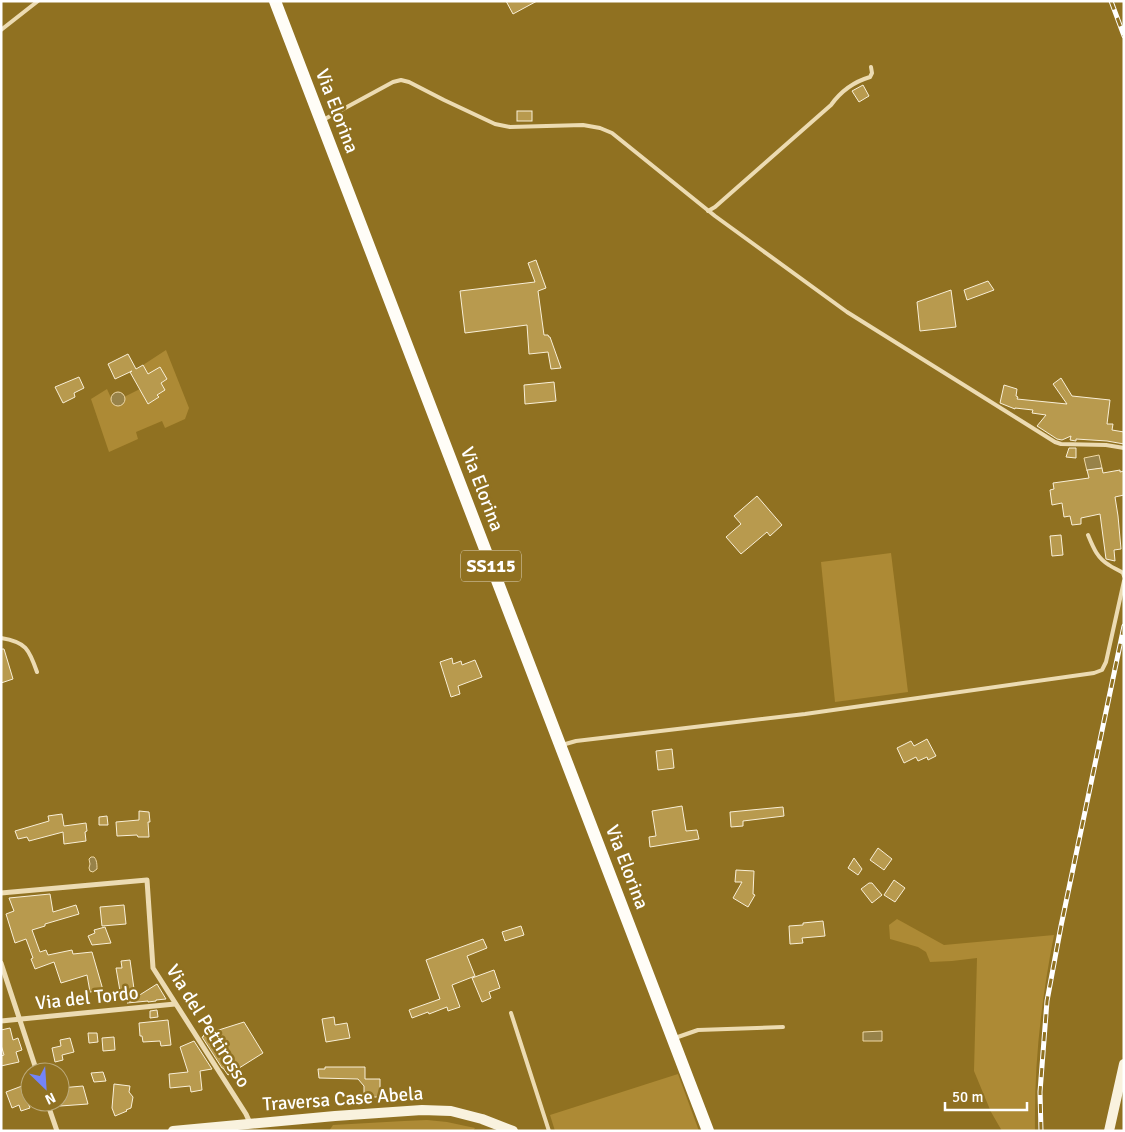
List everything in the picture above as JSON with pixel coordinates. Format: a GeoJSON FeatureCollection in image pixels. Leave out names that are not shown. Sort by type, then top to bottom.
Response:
{"type":"FeatureCollection","features":[{"type":"Feature","properties":{"kind":"main road","name":"Via Elorina"},"geometry":{"type":"LineString","coordinates":[[275,1],[708,1131]]}},
{"type":"Feature","properties":{"kind":"street","name":"Via del Pettirosso"},"geometry":{"type":"LineString","coordinates":[[1,893],[147,880],[152,968],[250,1123]]}},
{"type":"Feature","properties":{"kind":"street"},"geometry":{"type":"LineString","coordinates":[[1,963],[34,1062]]}},
{"type":"Feature","properties":{"kind":"street","name":"Via del Tordo"},"geometry":{"type":"LineString","coordinates":[[1,1022],[175,1004]]}},
{"type":"Feature","properties":{"kind":"street"},"geometry":{"type":"LineString","coordinates":[[1109,1131],[1124,1064]]}},
{"type":"Feature","properties":{"kind":"street","name":"Traversa Case Abela"},"geometry":{"type":"LineString","coordinates":[[174,1131],[250,1123],[422,1110],[451,1112],[482,1119],[513,1131]]}},
{"type":"Feature","properties":{"kind":"street"},"geometry":{"type":"LineString","coordinates":[[50,1112],[57,1131]]}},
{"type":"Feature","properties":{"kind":"lane"},"geometry":{"type":"LineString","coordinates":[[1,30],[38,1]]}},
{"type":"Feature","properties":{"kind":"lane"},"geometry":{"type":"LineString","coordinates":[[708,211],[715,207],[831,105],[836,97],[845,89],[854,83],[870,77],[872,73],[871,67]]}},
{"type":"Feature","properties":{"kind":"lane"},"geometry":{"type":"LineString","coordinates":[[321,121],[393,82],[401,80],[409,82],[495,124],[519,127],[583,125],[607,130],[708,211],[847,312],[1055,442],[1124,448]]}},
{"type":"Feature","properties":{"kind":"lane"},"geometry":{"type":"LineString","coordinates":[[1088,535],[1094,551],[1109,566],[1124,576]]}},
{"type":"Feature","properties":{"kind":"lane"},"geometry":{"type":"LineString","coordinates":[[560,746],[576,741],[805,714],[1094,674],[1102,670],[1106,662],[1124,581]]}},
{"type":"Feature","properties":{"kind":"lane"},"geometry":{"type":"LineString","coordinates":[[1,638],[20,643],[30,653],[36,672]]}},
{"type":"Feature","properties":{"kind":"lane"},"geometry":{"type":"LineString","coordinates":[[511,1013],[549,1131]]}},
{"type":"Feature","properties":{"kind":"lane"},"geometry":{"type":"LineString","coordinates":[[673,1039],[698,1030],[783,1027]]}},
{"type":"Feature","properties":{"kind":"shaded area"},"geometry":{"type":"Polygon","coordinates":[[[166,350],[189,408],[185,419],[165,428],[162,421],[136,432],[138,439],[109,452],[91,399],[107,389],[111,402],[118,406],[123,403],[124,397],[140,389],[148,404],[158,398],[157,395],[165,390],[161,383],[167,379],[160,367],[149,376],[143,365],[166,350]]]}},
{"type":"Feature","properties":{"kind":"shaded area"},"geometry":{"type":"Polygon","coordinates":[[[118,392],[123,394],[125,399],[123,404],[118,406],[113,404],[111,399],[113,394],[118,392]]]}},
{"type":"Feature","properties":{"kind":"shaded area"},"geometry":{"type":"Polygon","coordinates":[[[1099,455],[1102,468],[1087,471],[1084,458],[1099,455]]]}},
{"type":"Feature","properties":{"kind":"shaded area"},"geometry":{"type":"Polygon","coordinates":[[[891,553],[908,692],[835,702],[821,562],[891,553]]]}},
{"type":"Feature","properties":{"kind":"shaded area"},"geometry":{"type":"Polygon","coordinates":[[[91,857],[95,858],[97,864],[97,869],[93,872],[89,868],[89,859],[91,857]]]}},
{"type":"Feature","properties":{"kind":"shaded area"},"geometry":{"type":"Polygon","coordinates":[[[897,919],[944,945],[1054,935],[1039,1033],[1035,1131],[1002,1131],[991,1112],[974,1071],[977,958],[930,962],[926,952],[918,947],[890,939],[889,925],[897,919]]]}},
{"type":"Feature","properties":{"kind":"shaded area"},"geometry":{"type":"Polygon","coordinates":[[[882,1031],[882,1041],[863,1041],[863,1032],[882,1031]]]}},
{"type":"Feature","properties":{"kind":"shaded area"},"geometry":{"type":"Polygon","coordinates":[[[678,1074],[699,1131],[555,1131],[550,1115],[678,1074]]]}},
{"type":"Feature","properties":{"kind":"shaded area"},"geometry":{"type":"Polygon","coordinates":[[[427,1120],[475,1128],[473,1131],[329,1131],[333,1125],[427,1120]]]}},
{"type":"Feature","properties":{"kind":"building"},"geometry":{"type":"Polygon","coordinates":[[[506,1],[537,1],[513,14],[506,1]]]}},
{"type":"Feature","properties":{"kind":"building"},"geometry":{"type":"Polygon","coordinates":[[[863,85],[869,96],[859,102],[852,91],[863,85]]]}},
{"type":"Feature","properties":{"kind":"building"},"geometry":{"type":"Polygon","coordinates":[[[517,111],[532,111],[532,121],[517,121],[517,111]]]}},
{"type":"Feature","properties":{"kind":"building"},"geometry":{"type":"Polygon","coordinates":[[[536,260],[546,288],[538,291],[544,335],[550,337],[561,368],[551,369],[548,352],[529,354],[527,325],[465,333],[460,291],[535,282],[528,263],[536,260]]]}},
{"type":"Feature","properties":{"kind":"building"},"geometry":{"type":"Polygon","coordinates":[[[988,281],[994,290],[967,300],[964,290],[988,281]]]}},
{"type":"Feature","properties":{"kind":"building"},"geometry":{"type":"Polygon","coordinates":[[[951,290],[956,327],[920,331],[917,302],[951,290]]]}},
{"type":"Feature","properties":{"kind":"building"},"geometry":{"type":"Polygon","coordinates":[[[128,354],[136,369],[143,365],[148,374],[160,367],[167,379],[161,383],[165,390],[157,395],[159,397],[148,404],[130,372],[132,371],[115,379],[108,364],[128,354]]]}},
{"type":"Feature","properties":{"kind":"building"},"geometry":{"type":"Polygon","coordinates":[[[79,377],[84,388],[74,393],[75,397],[63,403],[55,387],[79,377]]]}},
{"type":"Feature","properties":{"kind":"building"},"geometry":{"type":"Polygon","coordinates":[[[1061,378],[1072,396],[1110,400],[1107,424],[1113,424],[1112,430],[1124,432],[1124,444],[1076,439],[1076,441],[1070,440],[1071,436],[1062,440],[1057,439],[1037,426],[1046,415],[1032,413],[1033,410],[1015,409],[1000,403],[1004,385],[1017,389],[1017,399],[1067,404],[1053,384],[1061,378]]]}},
{"type":"Feature","properties":{"kind":"building"},"geometry":{"type":"Polygon","coordinates":[[[554,382],[556,401],[525,404],[524,385],[554,382]]]}},
{"type":"Feature","properties":{"kind":"building"},"geometry":{"type":"Polygon","coordinates":[[[1069,448],[1076,448],[1076,458],[1066,457],[1069,448]]]}},
{"type":"Feature","properties":{"kind":"building"},"geometry":{"type":"Polygon","coordinates":[[[1102,468],[1103,473],[1124,471],[1124,495],[1115,497],[1121,549],[1114,550],[1115,561],[1106,559],[1100,514],[1081,518],[1081,524],[1072,525],[1070,516],[1064,517],[1062,503],[1052,505],[1050,490],[1054,489],[1053,483],[1089,478],[1087,470],[1102,468]]]}},
{"type":"Feature","properties":{"kind":"building"},"geometry":{"type":"Polygon","coordinates":[[[757,496],[782,525],[770,536],[767,532],[741,554],[726,537],[741,524],[734,516],[757,496]]]}},
{"type":"Feature","properties":{"kind":"building"},"geometry":{"type":"Polygon","coordinates":[[[1061,535],[1063,555],[1052,556],[1050,536],[1061,535]]]}},
{"type":"Feature","properties":{"kind":"building"},"geometry":{"type":"Polygon","coordinates":[[[1,649],[4,649],[13,679],[1,683],[1,649]]]}},
{"type":"Feature","properties":{"kind":"building"},"geometry":{"type":"Polygon","coordinates":[[[452,658],[453,664],[461,661],[462,665],[475,660],[482,677],[458,686],[460,694],[451,697],[440,662],[452,658]]]}},
{"type":"Feature","properties":{"kind":"building"},"geometry":{"type":"Polygon","coordinates":[[[927,739],[936,756],[928,760],[927,757],[918,761],[916,757],[904,763],[897,748],[911,741],[914,746],[927,739]]]}},
{"type":"Feature","properties":{"kind":"building"},"geometry":{"type":"Polygon","coordinates":[[[672,749],[674,768],[658,770],[656,751],[672,749]]]}},
{"type":"Feature","properties":{"kind":"building"},"geometry":{"type":"Polygon","coordinates":[[[682,806],[686,831],[697,830],[699,839],[650,847],[649,837],[656,836],[652,811],[682,806]]]}},
{"type":"Feature","properties":{"kind":"building"},"geometry":{"type":"Polygon","coordinates":[[[783,807],[784,816],[743,821],[743,826],[731,827],[730,812],[783,807]]]}},
{"type":"Feature","properties":{"kind":"building"},"geometry":{"type":"Polygon","coordinates":[[[139,811],[149,812],[149,837],[138,837],[137,835],[117,836],[116,822],[139,820],[139,811]]]}},
{"type":"Feature","properties":{"kind":"building"},"geometry":{"type":"Polygon","coordinates":[[[62,814],[64,826],[86,823],[86,841],[64,844],[63,832],[29,841],[27,837],[18,839],[15,831],[49,821],[48,816],[62,814]]]}},
{"type":"Feature","properties":{"kind":"building"},"geometry":{"type":"Polygon","coordinates":[[[107,816],[108,825],[99,825],[99,817],[107,816]]]}},
{"type":"Feature","properties":{"kind":"building"},"geometry":{"type":"Polygon","coordinates":[[[878,848],[892,859],[884,870],[870,860],[878,848]]]}},
{"type":"Feature","properties":{"kind":"building"},"geometry":{"type":"Polygon","coordinates":[[[854,858],[862,869],[858,875],[848,868],[854,858]]]}},
{"type":"Feature","properties":{"kind":"building"},"geometry":{"type":"Polygon","coordinates":[[[736,870],[754,871],[753,894],[755,895],[748,907],[733,898],[742,882],[735,882],[736,870]]]}},
{"type":"Feature","properties":{"kind":"building"},"geometry":{"type":"Polygon","coordinates":[[[894,880],[905,888],[895,902],[884,895],[894,880]]]}},
{"type":"Feature","properties":{"kind":"building"},"geometry":{"type":"Polygon","coordinates":[[[872,883],[882,895],[872,903],[861,889],[872,883]]]}},
{"type":"Feature","properties":{"kind":"building"},"geometry":{"type":"Polygon","coordinates":[[[50,894],[53,912],[76,905],[79,914],[32,930],[40,952],[46,950],[48,955],[72,950],[73,954],[92,952],[103,990],[90,992],[87,975],[61,983],[54,962],[35,969],[26,939],[15,943],[6,914],[14,911],[9,898],[50,894]]]}},
{"type":"Feature","properties":{"kind":"building"},"geometry":{"type":"Polygon","coordinates":[[[124,905],[126,924],[102,926],[100,907],[124,905]]]}},
{"type":"Feature","properties":{"kind":"building"},"geometry":{"type":"Polygon","coordinates":[[[823,921],[825,936],[802,938],[803,943],[790,944],[789,926],[823,921]]]}},
{"type":"Feature","properties":{"kind":"building"},"geometry":{"type":"Polygon","coordinates":[[[521,926],[524,935],[505,941],[502,932],[521,926]]]}},
{"type":"Feature","properties":{"kind":"building"},"geometry":{"type":"Polygon","coordinates":[[[105,927],[111,943],[92,945],[88,936],[95,933],[94,930],[105,927]]]}},
{"type":"Feature","properties":{"kind":"building"},"geometry":{"type":"Polygon","coordinates":[[[483,939],[487,948],[467,956],[475,976],[452,985],[460,1007],[448,1011],[447,1007],[412,1018],[409,1010],[440,999],[426,960],[483,939]]]}},
{"type":"Feature","properties":{"kind":"building"},"geometry":{"type":"Polygon","coordinates":[[[130,960],[134,989],[120,991],[116,968],[122,968],[121,961],[130,960]]]}},
{"type":"Feature","properties":{"kind":"building"},"geometry":{"type":"Polygon","coordinates":[[[494,970],[500,988],[489,992],[491,998],[482,1002],[472,978],[494,970]]]}},
{"type":"Feature","properties":{"kind":"building"},"geometry":{"type":"Polygon","coordinates":[[[157,984],[166,999],[127,1003],[157,984]]]}},
{"type":"Feature","properties":{"kind":"building"},"geometry":{"type":"Polygon","coordinates":[[[157,1010],[158,1017],[150,1018],[150,1011],[157,1010]]]}},
{"type":"Feature","properties":{"kind":"building"},"geometry":{"type":"Polygon","coordinates":[[[334,1017],[335,1025],[347,1023],[350,1038],[326,1042],[322,1019],[334,1017]]]}},
{"type":"Feature","properties":{"kind":"building"},"geometry":{"type":"Polygon","coordinates":[[[168,1020],[171,1045],[161,1046],[160,1041],[143,1042],[142,1036],[140,1036],[139,1023],[168,1020]]]}},
{"type":"Feature","properties":{"kind":"building"},"geometry":{"type":"Polygon","coordinates":[[[244,1022],[263,1053],[228,1075],[202,1037],[203,1035],[244,1022]]]}},
{"type":"Feature","properties":{"kind":"building"},"geometry":{"type":"Polygon","coordinates":[[[10,1028],[13,1040],[18,1038],[22,1050],[16,1052],[19,1062],[1,1066],[1,1056],[4,1055],[1,1045],[1,1030],[10,1028]]]}},
{"type":"Feature","properties":{"kind":"building"},"geometry":{"type":"Polygon","coordinates":[[[88,1033],[97,1033],[98,1042],[89,1043],[88,1033]]]}},
{"type":"Feature","properties":{"kind":"building"},"geometry":{"type":"Polygon","coordinates":[[[114,1037],[115,1050],[103,1051],[102,1038],[114,1037]]]}},
{"type":"Feature","properties":{"kind":"building"},"geometry":{"type":"Polygon","coordinates":[[[70,1038],[74,1052],[62,1055],[63,1060],[55,1062],[52,1048],[61,1046],[60,1040],[70,1038]]]}},
{"type":"Feature","properties":{"kind":"building"},"geometry":{"type":"Polygon","coordinates":[[[194,1041],[212,1069],[200,1071],[202,1090],[191,1092],[190,1086],[170,1088],[169,1074],[188,1072],[180,1047],[194,1041]]]}},
{"type":"Feature","properties":{"kind":"building"},"geometry":{"type":"Polygon","coordinates":[[[325,1067],[365,1067],[365,1079],[380,1079],[380,1097],[364,1097],[364,1086],[358,1079],[319,1078],[318,1069],[325,1069],[325,1067]]]}},
{"type":"Feature","properties":{"kind":"building"},"geometry":{"type":"Polygon","coordinates":[[[103,1072],[106,1081],[94,1082],[91,1073],[103,1072]]]}},
{"type":"Feature","properties":{"kind":"building"},"geometry":{"type":"Polygon","coordinates":[[[114,1084],[130,1086],[129,1092],[133,1097],[131,1108],[115,1116],[112,1108],[114,1084]]]}},
{"type":"Feature","properties":{"kind":"building"},"geometry":{"type":"Polygon","coordinates":[[[83,1086],[88,1104],[70,1105],[70,1087],[83,1086]]]}},
{"type":"Feature","properties":{"kind":"building"},"geometry":{"type":"Polygon","coordinates":[[[20,1087],[20,1108],[19,1105],[12,1108],[6,1092],[20,1087]]]}},
{"type":"Feature","properties":{"kind":"railway"},"geometry":{"type":"LineString","coordinates":[[1111,1],[1124,36]]}},
{"type":"Feature","properties":{"kind":"railway"},"geometry":{"type":"LineString","coordinates":[[1041,1131],[1040,1092],[1047,1001],[1124,626]]}}]}
